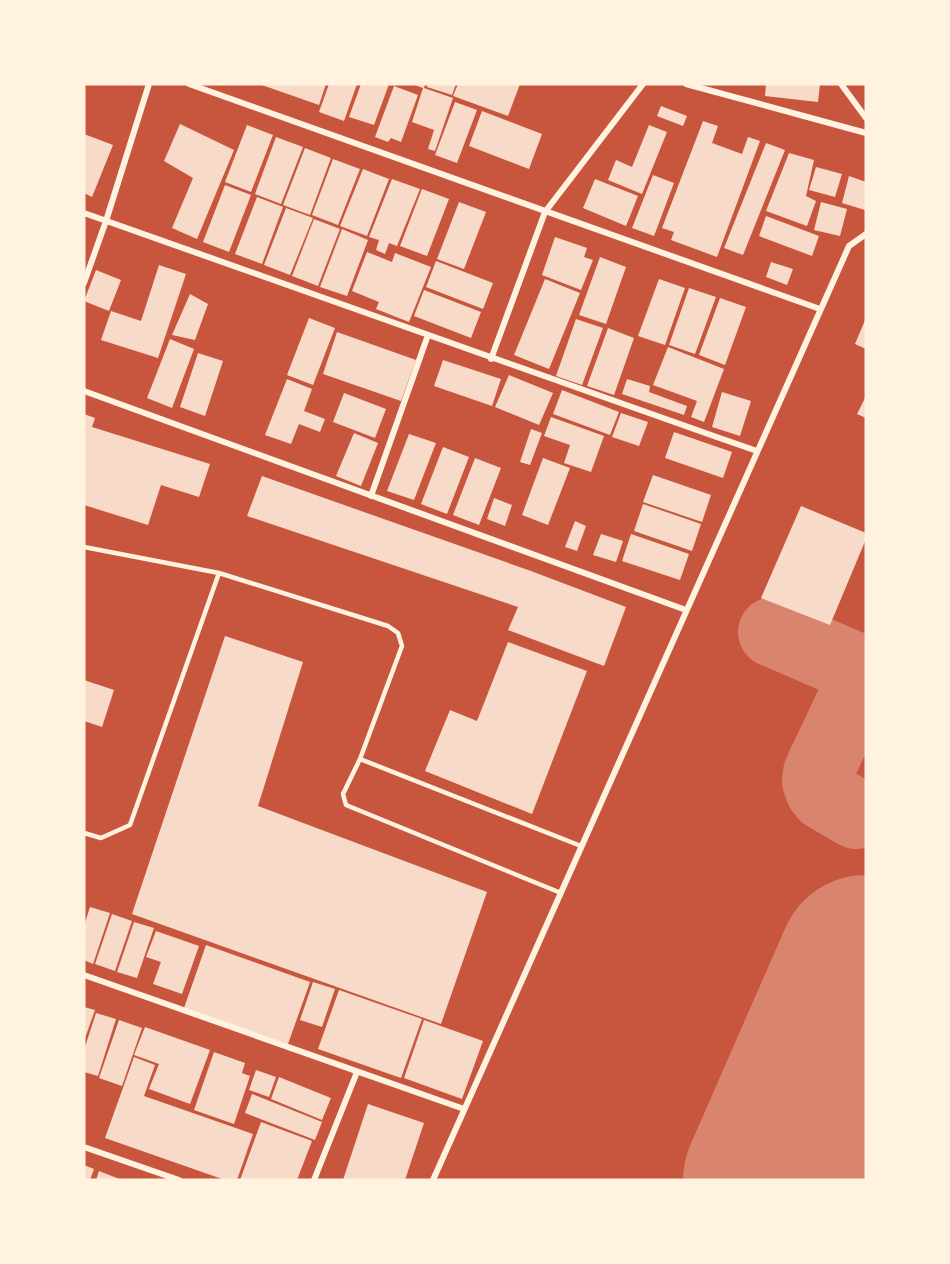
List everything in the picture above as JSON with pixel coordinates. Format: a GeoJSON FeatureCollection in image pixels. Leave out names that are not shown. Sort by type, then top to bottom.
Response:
{"type":"FeatureCollection","features":[{"type":"Feature","properties":{"kind":"street"},"geometry":{"type":"LineString","coordinates":[[84,283],[149,84]]}},
{"type":"Feature","properties":{"kind":"street"},"geometry":{"type":"LineString","coordinates":[[189,84],[820,309]]}},
{"type":"Feature","properties":{"kind":"street"},"geometry":{"type":"LineString","coordinates":[[491,359],[545,212],[643,84]]}},
{"type":"Feature","properties":{"kind":"street"},"geometry":{"type":"LineString","coordinates":[[686,84],[866,133]]}},
{"type":"Feature","properties":{"kind":"street"},"geometry":{"type":"LineString","coordinates":[[841,84],[866,118]]}},
{"type":"Feature","properties":{"kind":"street"},"geometry":{"type":"LineString","coordinates":[[84,213],[428,334],[491,359],[757,451]]}},
{"type":"Feature","properties":{"kind":"street"},"geometry":{"type":"LineString","coordinates":[[433,1180],[820,309],[849,246],[866,234]]}},
{"type":"Feature","properties":{"kind":"street"},"geometry":{"type":"LineString","coordinates":[[371,496],[428,334]]}},
{"type":"Feature","properties":{"kind":"street"},"geometry":{"type":"LineString","coordinates":[[84,391],[686,610]]}},
{"type":"Feature","properties":{"kind":"street"},"geometry":{"type":"LineString","coordinates":[[84,975],[464,1109]]}},
{"type":"Feature","properties":{"kind":"street"},"geometry":{"type":"LineString","coordinates":[[314,1180],[357,1072]]}},
{"type":"Feature","properties":{"kind":"street"},"geometry":{"type":"LineString","coordinates":[[84,1147],[179,1180]]}},
{"type":"Feature","properties":{"kind":"lane"},"geometry":{"type":"LineString","coordinates":[[84,547],[219,573],[388,626],[398,633],[402,646],[360,759],[343,795],[346,805],[561,893]]}},
{"type":"Feature","properties":{"kind":"lane"},"geometry":{"type":"LineString","coordinates":[[84,833],[101,838],[130,825],[219,573]]}},
{"type":"Feature","properties":{"kind":"lane"},"geometry":{"type":"LineString","coordinates":[[360,759],[581,846]]}},
{"type":"Feature","properties":{"kind":"building"},"geometry":{"type":"Polygon","coordinates":[[[259,84],[326,84],[319,105],[259,84]]]}},
{"type":"Feature","properties":{"kind":"building"},"geometry":{"type":"Polygon","coordinates":[[[329,84],[357,84],[344,121],[319,112],[329,84]]]}},
{"type":"Feature","properties":{"kind":"building"},"geometry":{"type":"Polygon","coordinates":[[[361,84],[389,84],[374,125],[349,117],[361,84]]]}},
{"type":"Feature","properties":{"kind":"building"},"geometry":{"type":"Polygon","coordinates":[[[412,84],[425,84],[424,88],[453,98],[435,151],[428,149],[434,130],[412,122],[423,88],[412,84]]]}},
{"type":"Feature","properties":{"kind":"building"},"geometry":{"type":"Polygon","coordinates":[[[428,84],[456,84],[452,95],[427,87],[428,84]]]}},
{"type":"Feature","properties":{"kind":"building"},"geometry":{"type":"Polygon","coordinates":[[[458,84],[520,84],[508,116],[453,96],[458,84]]]}},
{"type":"Feature","properties":{"kind":"building"},"geometry":{"type":"Polygon","coordinates":[[[766,84],[820,84],[818,102],[765,96],[766,84]]]}},
{"type":"Feature","properties":{"kind":"building"},"geometry":{"type":"Polygon","coordinates":[[[394,86],[418,95],[401,142],[391,138],[388,142],[375,137],[394,86]]]}},
{"type":"Feature","properties":{"kind":"building"},"geometry":{"type":"Polygon","coordinates":[[[455,102],[477,110],[457,163],[435,155],[455,102]]]}},
{"type":"Feature","properties":{"kind":"building"},"geometry":{"type":"Polygon","coordinates":[[[661,106],[687,116],[683,126],[657,116],[661,106]]]}},
{"type":"Feature","properties":{"kind":"building"},"geometry":{"type":"Polygon","coordinates":[[[482,111],[542,134],[529,169],[469,146],[482,111]]]}},
{"type":"Feature","properties":{"kind":"building"},"geometry":{"type":"Polygon","coordinates":[[[703,121],[718,126],[712,143],[742,154],[748,137],[760,141],[717,257],[671,240],[674,232],[662,228],[703,121]]]}},
{"type":"Feature","properties":{"kind":"building"},"geometry":{"type":"Polygon","coordinates":[[[180,124],[234,150],[197,239],[172,228],[193,178],[164,161],[180,124]]]}},
{"type":"Feature","properties":{"kind":"building"},"geometry":{"type":"Polygon","coordinates":[[[247,125],[273,135],[251,192],[225,182],[247,125]]]}},
{"type":"Feature","properties":{"kind":"building"},"geometry":{"type":"Polygon","coordinates":[[[649,125],[667,132],[642,194],[608,180],[616,160],[632,167],[649,125]]]}},
{"type":"Feature","properties":{"kind":"building"},"geometry":{"type":"Polygon","coordinates":[[[84,134],[113,145],[92,197],[84,193],[84,134]]]}},
{"type":"Feature","properties":{"kind":"building"},"geometry":{"type":"Polygon","coordinates":[[[276,137],[303,147],[281,204],[255,194],[276,137]]]}},
{"type":"Feature","properties":{"kind":"building"},"geometry":{"type":"Polygon","coordinates":[[[766,143],[785,150],[743,255],[724,248],[766,143]]]}},
{"type":"Feature","properties":{"kind":"building"},"geometry":{"type":"Polygon","coordinates":[[[305,148],[331,158],[310,215],[283,205],[305,148]]]}},
{"type":"Feature","properties":{"kind":"building"},"geometry":{"type":"Polygon","coordinates":[[[789,153],[814,160],[806,196],[816,201],[807,226],[766,211],[789,153]]]}},
{"type":"Feature","properties":{"kind":"building"},"geometry":{"type":"Polygon","coordinates":[[[333,159],[360,169],[338,225],[312,215],[333,159]]]}},
{"type":"Feature","properties":{"kind":"building"},"geometry":{"type":"Polygon","coordinates":[[[816,167],[842,174],[835,197],[809,190],[816,167]]]}},
{"type":"Feature","properties":{"kind":"building"},"geometry":{"type":"Polygon","coordinates":[[[363,169],[389,179],[367,236],[340,226],[363,169]]]}},
{"type":"Feature","properties":{"kind":"building"},"geometry":{"type":"Polygon","coordinates":[[[653,175],[674,183],[654,236],[632,228],[653,175]]]}},
{"type":"Feature","properties":{"kind":"building"},"geometry":{"type":"Polygon","coordinates":[[[849,176],[866,182],[865,210],[842,203],[849,176]]]}},
{"type":"Feature","properties":{"kind":"building"},"geometry":{"type":"Polygon","coordinates":[[[392,179],[420,189],[397,246],[389,243],[385,254],[376,250],[379,240],[369,237],[392,179]]]}},
{"type":"Feature","properties":{"kind":"building"},"geometry":{"type":"Polygon","coordinates":[[[595,179],[638,196],[626,226],[583,208],[595,179]]]}},
{"type":"Feature","properties":{"kind":"building"},"geometry":{"type":"Polygon","coordinates":[[[225,185],[251,195],[229,252],[203,242],[225,185]]]}},
{"type":"Feature","properties":{"kind":"building"},"geometry":{"type":"Polygon","coordinates":[[[422,189],[449,199],[427,256],[400,246],[422,189]]]}},
{"type":"Feature","properties":{"kind":"building"},"geometry":{"type":"Polygon","coordinates":[[[257,197],[283,207],[262,264],[235,254],[257,197]]]}},
{"type":"Feature","properties":{"kind":"building"},"geometry":{"type":"Polygon","coordinates":[[[459,202],[486,212],[464,269],[437,259],[459,202]]]}},
{"type":"Feature","properties":{"kind":"building"},"geometry":{"type":"Polygon","coordinates":[[[821,202],[847,209],[840,236],[814,230],[821,202]]]}},
{"type":"Feature","properties":{"kind":"building"},"geometry":{"type":"Polygon","coordinates":[[[286,208],[313,218],[290,275],[264,265],[286,208]]]}},
{"type":"Feature","properties":{"kind":"building"},"geometry":{"type":"Polygon","coordinates":[[[766,216],[819,236],[812,256],[759,236],[766,216]]]}},
{"type":"Feature","properties":{"kind":"building"},"geometry":{"type":"Polygon","coordinates":[[[314,219],[340,229],[318,286],[292,276],[314,219]]]}},
{"type":"Feature","properties":{"kind":"building"},"geometry":{"type":"Polygon","coordinates":[[[342,229],[368,240],[347,296],[320,287],[342,229]]]}},
{"type":"Feature","properties":{"kind":"building"},"geometry":{"type":"Polygon","coordinates":[[[555,237],[587,248],[584,257],[593,260],[581,290],[542,275],[555,237]]]}},
{"type":"Feature","properties":{"kind":"building"},"geometry":{"type":"Polygon","coordinates":[[[367,252],[392,262],[395,253],[431,267],[409,322],[376,309],[379,302],[352,291],[367,252]]]}},
{"type":"Feature","properties":{"kind":"building"},"geometry":{"type":"Polygon","coordinates":[[[600,257],[626,267],[606,324],[579,315],[600,257]]]}},
{"type":"Feature","properties":{"kind":"building"},"geometry":{"type":"Polygon","coordinates":[[[436,261],[493,283],[483,309],[426,287],[436,261]]]}},
{"type":"Feature","properties":{"kind":"building"},"geometry":{"type":"Polygon","coordinates":[[[771,262],[793,269],[787,285],[766,277],[771,262]]]}},
{"type":"Feature","properties":{"kind":"building"},"geometry":{"type":"Polygon","coordinates":[[[159,265],[186,274],[158,358],[101,340],[111,311],[141,321],[159,265]]]}},
{"type":"Feature","properties":{"kind":"building"},"geometry":{"type":"Polygon","coordinates":[[[96,270],[121,280],[109,311],[84,301],[96,270]]]}},
{"type":"Feature","properties":{"kind":"building"},"geometry":{"type":"Polygon","coordinates":[[[545,279],[580,293],[549,369],[514,355],[545,279]]]}},
{"type":"Feature","properties":{"kind":"building"},"geometry":{"type":"Polygon","coordinates":[[[659,279],[685,288],[665,345],[638,336],[659,279]]]}},
{"type":"Feature","properties":{"kind":"building"},"geometry":{"type":"Polygon","coordinates":[[[689,288],[716,297],[695,354],[669,345],[689,288]]]}},
{"type":"Feature","properties":{"kind":"building"},"geometry":{"type":"Polygon","coordinates":[[[424,290],[481,312],[471,338],[414,316],[424,290]]]}},
{"type":"Feature","properties":{"kind":"building"},"geometry":{"type":"Polygon","coordinates":[[[190,294],[208,304],[195,340],[172,335],[190,294]]]}},
{"type":"Feature","properties":{"kind":"building"},"geometry":{"type":"Polygon","coordinates":[[[720,298],[746,307],[725,365],[699,355],[720,298]]]}},
{"type":"Feature","properties":{"kind":"building"},"geometry":{"type":"Polygon","coordinates":[[[309,318],[335,328],[313,385],[287,375],[309,318]]]}},
{"type":"Feature","properties":{"kind":"building"},"geometry":{"type":"Polygon","coordinates":[[[866,318],[866,349],[855,344],[866,318]]]}},
{"type":"Feature","properties":{"kind":"building"},"geometry":{"type":"Polygon","coordinates":[[[576,319],[603,328],[582,385],[556,376],[576,319]]]}},
{"type":"Feature","properties":{"kind":"building"},"geometry":{"type":"Polygon","coordinates":[[[608,328],[634,338],[614,395],[587,386],[608,328]]]}},
{"type":"Feature","properties":{"kind":"building"},"geometry":{"type":"Polygon","coordinates":[[[337,332],[416,360],[401,401],[323,374],[337,332]]]}},
{"type":"Feature","properties":{"kind":"building"},"geometry":{"type":"Polygon","coordinates":[[[170,339],[194,349],[172,408],[147,398],[170,339]]]}},
{"type":"Feature","properties":{"kind":"building"},"geometry":{"type":"Polygon","coordinates":[[[668,347],[724,369],[704,422],[691,417],[697,401],[653,385],[668,347]]]}},
{"type":"Feature","properties":{"kind":"building"},"geometry":{"type":"Polygon","coordinates":[[[198,353],[223,361],[205,416],[180,407],[198,353]]]}},
{"type":"Feature","properties":{"kind":"building"},"geometry":{"type":"Polygon","coordinates":[[[443,360],[501,379],[492,406],[434,386],[443,360]]]}},
{"type":"Feature","properties":{"kind":"building"},"geometry":{"type":"Polygon","coordinates":[[[509,375],[553,393],[539,425],[495,407],[509,375]]]}},
{"type":"Feature","properties":{"kind":"building"},"geometry":{"type":"Polygon","coordinates":[[[287,379],[312,389],[304,411],[325,419],[320,432],[299,424],[291,444],[265,435],[287,379]]]}},
{"type":"Feature","properties":{"kind":"building"},"geometry":{"type":"Polygon","coordinates":[[[627,379],[650,386],[649,392],[687,406],[684,415],[622,394],[627,379]]]}},
{"type":"Feature","properties":{"kind":"building"},"geometry":{"type":"Polygon","coordinates":[[[562,390],[619,412],[610,435],[553,414],[562,390]]]}},
{"type":"Feature","properties":{"kind":"building"},"geometry":{"type":"Polygon","coordinates":[[[722,392],[751,401],[740,436],[712,427],[722,392]]]}},
{"type":"Feature","properties":{"kind":"building"},"geometry":{"type":"Polygon","coordinates":[[[344,393],[386,409],[375,438],[333,422],[344,393]]]}},
{"type":"Feature","properties":{"kind":"building"},"geometry":{"type":"Polygon","coordinates":[[[866,396],[866,418],[857,414],[866,396]]]}},
{"type":"Feature","properties":{"kind":"building"},"geometry":{"type":"Polygon","coordinates":[[[621,413],[648,422],[639,446],[612,437],[621,413]]]}},
{"type":"Feature","properties":{"kind":"building"},"geometry":{"type":"Polygon","coordinates":[[[84,414],[95,418],[92,427],[210,464],[199,497],[161,485],[148,525],[84,505],[84,414]]]}},
{"type":"Feature","properties":{"kind":"building"},"geometry":{"type":"Polygon","coordinates":[[[551,417],[604,436],[591,472],[564,463],[570,445],[544,436],[551,417]]]}},
{"type":"Feature","properties":{"kind":"building"},"geometry":{"type":"Polygon","coordinates":[[[531,429],[542,433],[530,465],[520,462],[531,429]]]}},
{"type":"Feature","properties":{"kind":"building"},"geometry":{"type":"Polygon","coordinates":[[[674,432],[732,452],[723,478],[665,458],[674,432]]]}},
{"type":"Feature","properties":{"kind":"building"},"geometry":{"type":"Polygon","coordinates":[[[354,433],[378,443],[361,486],[336,476],[354,433]]]}},
{"type":"Feature","properties":{"kind":"building"},"geometry":{"type":"Polygon","coordinates":[[[409,434],[436,443],[414,500],[387,491],[409,434]]]}},
{"type":"Feature","properties":{"kind":"building"},"geometry":{"type":"Polygon","coordinates":[[[443,447],[469,457],[447,514],[421,504],[443,447]]]}},
{"type":"Feature","properties":{"kind":"building"},"geometry":{"type":"Polygon","coordinates":[[[475,458],[501,468],[479,525],[453,515],[475,458]]]}},
{"type":"Feature","properties":{"kind":"building"},"geometry":{"type":"Polygon","coordinates":[[[543,458],[570,468],[548,525],[522,515],[543,458]]]}},
{"type":"Feature","properties":{"kind":"building"},"geometry":{"type":"Polygon","coordinates":[[[653,475],[711,495],[702,522],[643,502],[653,475]]]}},
{"type":"Feature","properties":{"kind":"building"},"geometry":{"type":"Polygon","coordinates":[[[262,476],[626,607],[604,666],[508,630],[518,607],[247,516],[262,476]]]}},
{"type":"Feature","properties":{"kind":"building"},"geometry":{"type":"Polygon","coordinates":[[[494,498],[512,505],[505,526],[487,519],[494,498]]]}},
{"type":"Feature","properties":{"kind":"building"},"geometry":{"type":"Polygon","coordinates":[[[643,504],[701,524],[692,551],[634,531],[643,504]]]}},
{"type":"Feature","properties":{"kind":"building"},"geometry":{"type":"Polygon","coordinates":[[[801,506],[866,533],[866,539],[830,625],[761,598],[801,506]]]}},
{"type":"Feature","properties":{"kind":"building"},"geometry":{"type":"Polygon","coordinates":[[[575,521],[586,526],[577,551],[565,547],[575,521]]]}},
{"type":"Feature","properties":{"kind":"building"},"geometry":{"type":"Polygon","coordinates":[[[601,534],[623,541],[616,562],[593,555],[601,534]]]}},
{"type":"Feature","properties":{"kind":"building"},"geometry":{"type":"Polygon","coordinates":[[[631,534],[689,554],[680,580],[622,561],[631,534]]]}},
{"type":"Feature","properties":{"kind":"building"},"geometry":{"type":"Polygon","coordinates":[[[225,636],[303,662],[258,806],[487,892],[441,1024],[132,914],[225,636]]]}},
{"type":"Feature","properties":{"kind":"building"},"geometry":{"type":"Polygon","coordinates":[[[508,642],[587,671],[532,814],[425,771],[450,710],[477,721],[508,642]]]}},
{"type":"Feature","properties":{"kind":"building"},"geometry":{"type":"Polygon","coordinates":[[[84,680],[114,690],[102,727],[84,721],[84,680]]]}},
{"type":"Feature","properties":{"kind":"building"},"geometry":{"type":"Polygon","coordinates":[[[90,907],[110,913],[93,964],[84,960],[84,926],[90,907]]]}},
{"type":"Feature","properties":{"kind":"building"},"geometry":{"type":"Polygon","coordinates":[[[112,914],[132,921],[115,971],[95,964],[112,914]]]}},
{"type":"Feature","properties":{"kind":"building"},"geometry":{"type":"Polygon","coordinates":[[[134,922],[154,928],[137,978],[117,972],[134,922]]]}},
{"type":"Feature","properties":{"kind":"building"},"geometry":{"type":"Polygon","coordinates":[[[156,931],[199,946],[182,994],[153,984],[161,962],[146,957],[156,931]]]}},
{"type":"Feature","properties":{"kind":"building"},"geometry":{"type":"Polygon","coordinates":[[[206,945],[310,982],[288,1044],[184,1008],[206,945]]]}},
{"type":"Feature","properties":{"kind":"building"},"geometry":{"type":"Polygon","coordinates":[[[313,982],[335,989],[322,1027],[300,1020],[313,982]]]}},
{"type":"Feature","properties":{"kind":"building"},"geometry":{"type":"Polygon","coordinates":[[[339,990],[422,1019],[401,1078],[318,1049],[339,990]]]}},
{"type":"Feature","properties":{"kind":"building"},"geometry":{"type":"Polygon","coordinates":[[[84,1007],[95,1010],[84,1041],[84,1007]]]}},
{"type":"Feature","properties":{"kind":"building"},"geometry":{"type":"Polygon","coordinates":[[[96,1013],[116,1019],[98,1076],[84,1072],[84,1050],[96,1013]]]}},
{"type":"Feature","properties":{"kind":"building"},"geometry":{"type":"Polygon","coordinates":[[[119,1020],[142,1028],[122,1086],[99,1078],[119,1020]]]}},
{"type":"Feature","properties":{"kind":"building"},"geometry":{"type":"Polygon","coordinates":[[[424,1020],[483,1041],[462,1099],[404,1078],[424,1020]]]}},
{"type":"Feature","properties":{"kind":"building"},"geometry":{"type":"Polygon","coordinates":[[[145,1027],[210,1050],[190,1104],[149,1089],[159,1064],[134,1055],[145,1027]]]}},
{"type":"Feature","properties":{"kind":"building"},"geometry":{"type":"Polygon","coordinates":[[[214,1052],[245,1063],[242,1073],[250,1076],[234,1124],[194,1110],[214,1052]]]}},
{"type":"Feature","properties":{"kind":"building"},"geometry":{"type":"Polygon","coordinates":[[[134,1057],[155,1065],[144,1096],[253,1134],[237,1180],[225,1180],[105,1138],[134,1057]]]}},
{"type":"Feature","properties":{"kind":"building"},"geometry":{"type":"Polygon","coordinates":[[[256,1070],[276,1077],[269,1097],[249,1090],[256,1070]]]}},
{"type":"Feature","properties":{"kind":"building"},"geometry":{"type":"Polygon","coordinates":[[[279,1077],[331,1098],[322,1120],[271,1099],[279,1077]]]}},
{"type":"Feature","properties":{"kind":"building"},"geometry":{"type":"Polygon","coordinates":[[[252,1094],[322,1122],[315,1140],[245,1113],[252,1094]]]}},
{"type":"Feature","properties":{"kind":"building"},"geometry":{"type":"Polygon","coordinates":[[[368,1104],[424,1123],[405,1180],[343,1180],[368,1104]]]}},
{"type":"Feature","properties":{"kind":"building"},"geometry":{"type":"Polygon","coordinates":[[[261,1122],[312,1141],[297,1180],[240,1180],[261,1122]]]}},
{"type":"Feature","properties":{"kind":"building"},"geometry":{"type":"Polygon","coordinates":[[[84,1165],[94,1169],[90,1180],[84,1180],[84,1165]]]}},
{"type":"Feature","properties":{"kind":"building"},"geometry":{"type":"Polygon","coordinates":[[[99,1171],[122,1180],[96,1180],[99,1171]]]}},
{"type":"Feature","properties":{"kind":"taxiway"},"geometry":{"type":"LineString","coordinates":[[773,632],[866,672]]}},
{"type":"Feature","properties":{"kind":"taxiway"},"geometry":{"type":"LineString","coordinates":[[856,814],[825,796],[817,781],[818,773],[857,690],[866,680]]}},
{"type":"Feature","properties":{"kind":"runway"},"geometry":{"type":"LineString","coordinates":[[771,1180],[866,963]]}}]}
